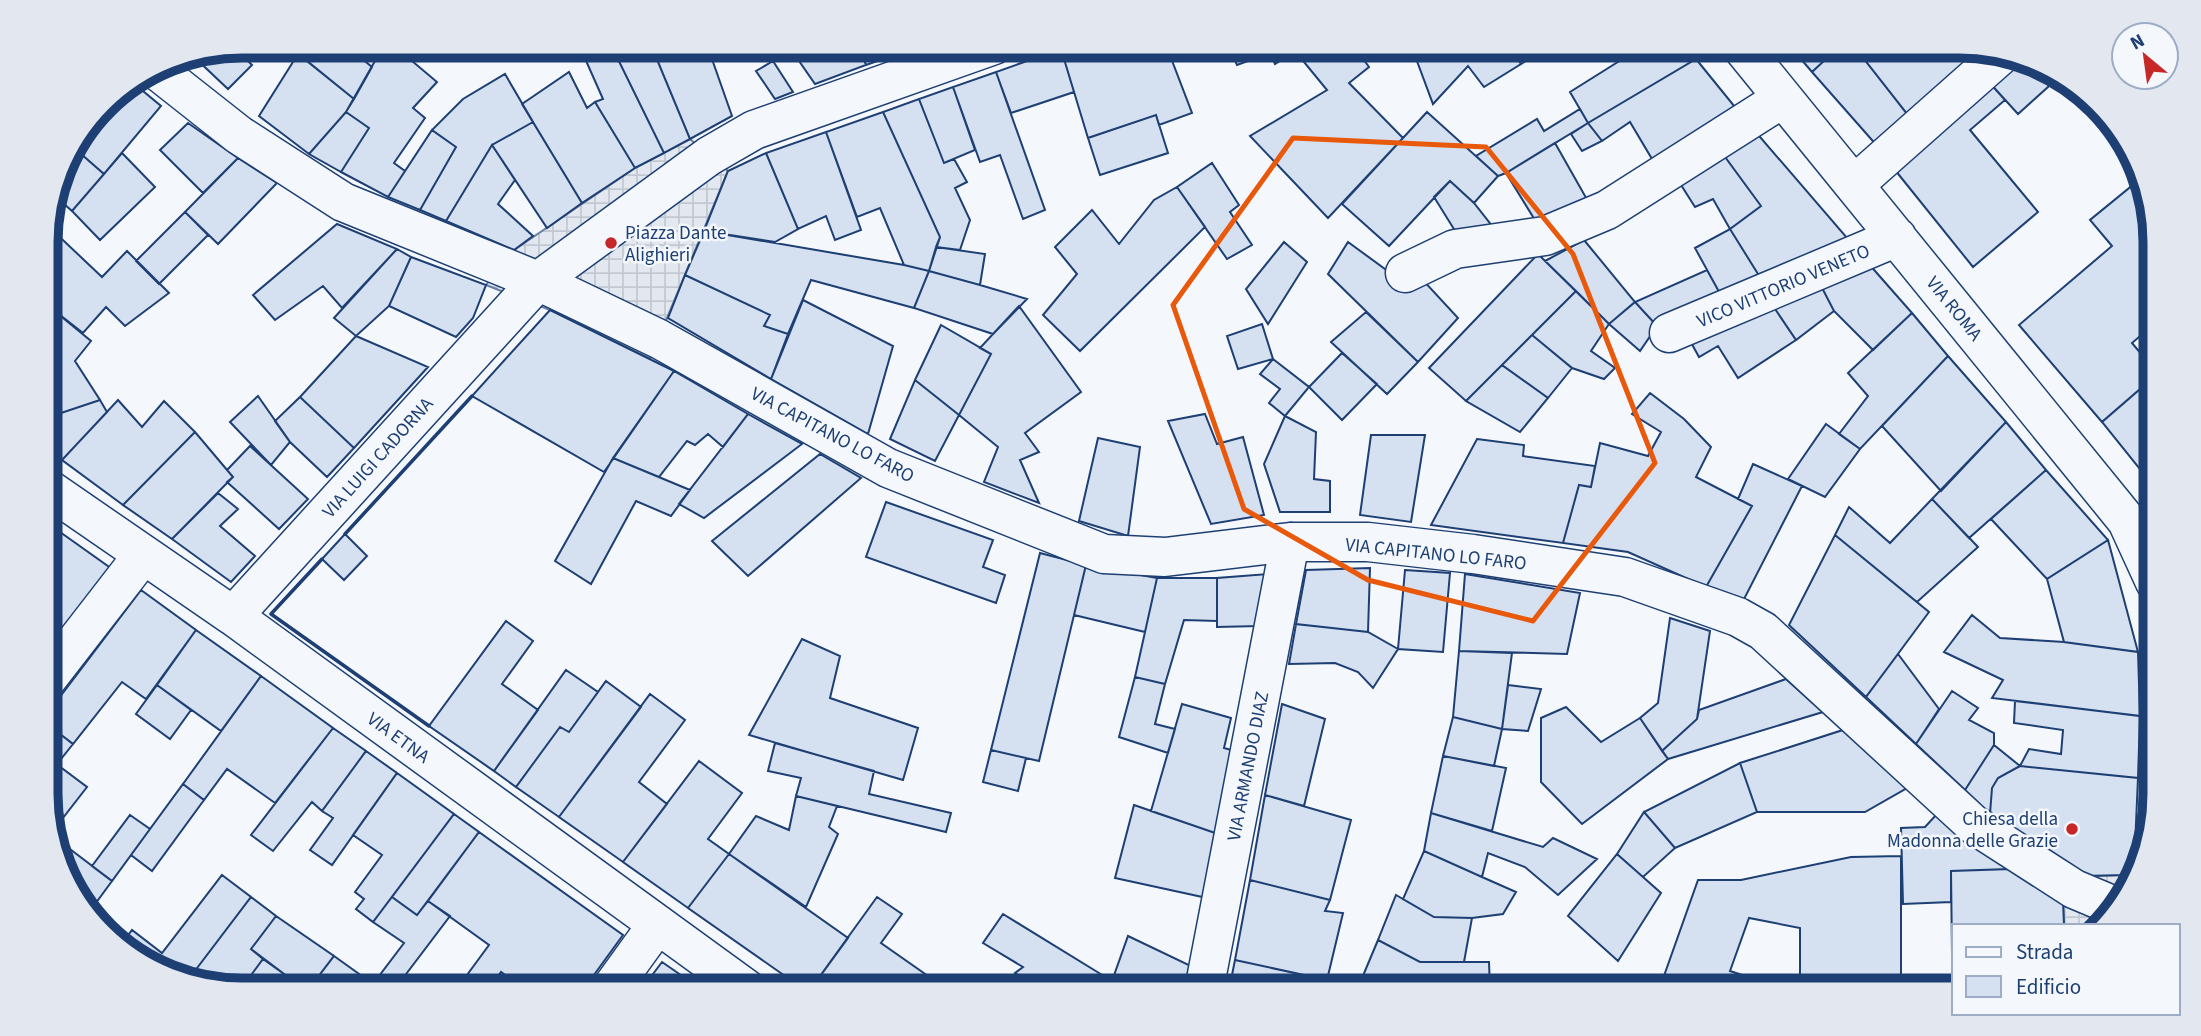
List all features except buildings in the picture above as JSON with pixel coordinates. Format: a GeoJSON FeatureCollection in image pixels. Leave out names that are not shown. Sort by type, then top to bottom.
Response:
{"type":"FeatureCollection","features":[{"type":"Feature","properties":{"kind":"street","name":"VIA LUIGI CADORNA"},"geometry":{"type":"LineString","coordinates":[[233,616],[530,290],[709,156],[754,130],[960,58]]}},
{"type":"Feature","properties":{"kind":"street","name":"VIA ROMA"},"geometry":{"type":"LineString","coordinates":[[1750,58],[2127,521],[2143,556]]}},
{"type":"Feature","properties":{"kind":"street"},"geometry":{"type":"LineString","coordinates":[[1854,185],[1994,61]]}},
{"type":"Feature","properties":{"kind":"street","name":"VIA CAPITANO LO FARO"},"geometry":{"type":"LineString","coordinates":[[164,76],[239,135],[343,202],[500,266],[530,290],[659,339],[888,468],[1104,554],[1165,557],[1290,542],[1368,542],[1473,554],[1625,577],[1738,617],[1763,631],[1973,824],[2074,889],[2107,903]]}},
{"type":"Feature","properties":{"kind":"street"},"geometry":{"type":"LineString","coordinates":[[1405,273],[1455,249],[1545,236],[1607,210],[1783,98]]}},
{"type":"Feature","properties":{"kind":"street","name":"VICO VITTORIO VENETO"},"geometry":{"type":"LineString","coordinates":[[1669,334],[1897,237]]}},
{"type":"Feature","properties":{"kind":"street","name":"VIA ETNA"},"geometry":{"type":"LineString","coordinates":[[58,496],[233,616],[731,978]]}},
{"type":"Feature","properties":{"kind":"street","name":"VIA ARMANDO DIAZ"},"geometry":{"type":"LineString","coordinates":[[1206,978],[1290,542]]}},
{"type":"Feature","properties":{"kind":"street"},"geometry":{"type":"LineString","coordinates":[[58,665],[143,555]]}},
{"type":"Feature","properties":{"kind":"street"},"geometry":{"type":"LineString","coordinates":[[619,978],[657,925]]}},
{"type":"Feature","properties":{"kind":"highlighted area"},"geometry":{"type":"Polygon","coordinates":[[[1293,138],[1486,147],[1573,254],[1655,463],[1533,621],[1368,580],[1244,509],[1173,305],[1293,138]]]}},
{"type":"Feature","properties":{"kind":"shaded area","name":"Piazza Dante Alighieri"},"geometry":{"type":"Polygon","coordinates":[[[690,139],[728,171],[650,359],[550,310],[486,285],[514,250],[635,168],[690,139]]]}},
{"type":"Feature","properties":{"kind":"shaded area"},"geometry":{"type":"Polygon","coordinates":[[[2124,875],[2105,906],[2089,924],[2064,924],[2063,900],[2084,876],[2124,875]]]}},
{"type":"Feature","properties":{"kind":"wall"},"geometry":{"type":"LineString","coordinates":[[345,534],[472,396]]}},
{"type":"Feature","properties":{"kind":"wall"},"geometry":{"type":"LineString","coordinates":[[322,559],[271,614],[429,726]]}},
{"type":"Feature","properties":{"kind":"place","name":"Piazza Dante Alighieri"},"geometry":{"type":"Point","coordinates":[611,243]}},
{"type":"Feature","properties":{"kind":"place","name":"Chiesa della Madonna delle Grazie"},"geometry":{"type":"Point","coordinates":[2072,829]}}]}
